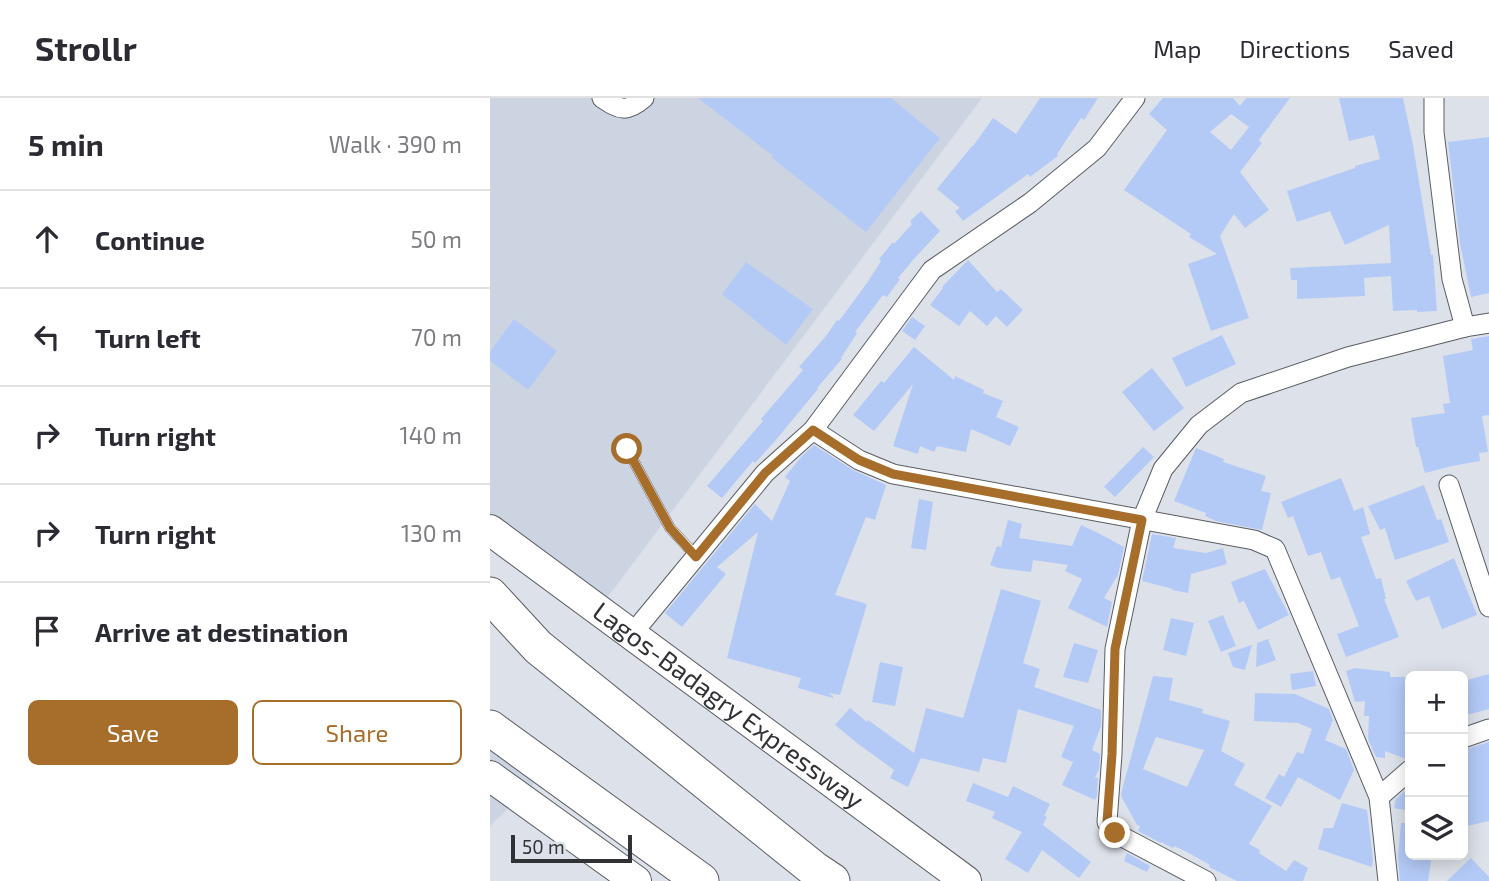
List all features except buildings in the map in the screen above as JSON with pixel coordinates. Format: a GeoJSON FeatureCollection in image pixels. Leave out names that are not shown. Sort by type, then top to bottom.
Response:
{"type":"FeatureCollection","features":[{"type":"Feature","properties":{"kind":"highway"},"geometry":{"type":"LineString","coordinates":[[490,595],[538,647],[832,881]]}},
{"type":"Feature","properties":{"kind":"highway"},"geometry":{"type":"LineString","coordinates":[[490,728],[701,881]]}},
{"type":"Feature","properties":{"kind":"main road","name":"Lagos-Badagry Expressway"},"geometry":{"type":"LineString","coordinates":[[490,530],[966,881]]}},
{"type":"Feature","properties":{"kind":"main road"},"geometry":{"type":"LineString","coordinates":[[490,776],[620,876]]}},
{"type":"Feature","properties":{"kind":"street"},"geometry":{"type":"LineString","coordinates":[[602,98],[619,109],[634,107],[644,98]]}},
{"type":"Feature","properties":{"kind":"street"},"geometry":{"type":"LineString","coordinates":[[632,634],[765,473],[813,430],[932,270],[1030,203],[1097,148],[1135,98]]}},
{"type":"Feature","properties":{"kind":"street"},"geometry":{"type":"LineString","coordinates":[[1434,98],[1434,132],[1452,279],[1465,327]]}},
{"type":"Feature","properties":{"kind":"street"},"geometry":{"type":"LineString","coordinates":[[1206,881],[1115,833],[1107,822],[1115,649],[1142,520],[1163,469],[1199,425],[1241,393],[1348,357],[1489,323]]}},
{"type":"Feature","properties":{"kind":"street"},"geometry":{"type":"LineString","coordinates":[[813,430],[859,460],[893,474],[1254,540],[1275,549],[1379,797],[1388,881]]}},
{"type":"Feature","properties":{"kind":"street"},"geometry":{"type":"LineString","coordinates":[[1449,485],[1489,607]]}},
{"type":"Feature","properties":{"kind":"street"},"geometry":{"type":"LineString","coordinates":[[1468,736],[1489,729]]}},
{"type":"Feature","properties":{"kind":"street"},"geometry":{"type":"LineString","coordinates":[[1379,797],[1405,774]]}},
{"type":"Feature","properties":{"kind":"lane"},"geometry":{"type":"LineString","coordinates":[[627,449],[670,528],[696,557]]}},
{"type":"Feature","properties":{"kind":"shaded area"},"geometry":{"type":"Polygon","coordinates":[[[490,98],[982,98],[595,614],[490,532],[490,98]]]}},
{"type":"Feature","properties":{"kind":"shaded area"},"geometry":{"type":"Polygon","coordinates":[[[490,734],[547,771],[490,826],[490,734]]]}},
{"type":"Feature","properties":{"kind":"route"},"geometry":{"type":"LineString","coordinates":[[627,449],[670,528],[696,557],[765,473],[813,430],[859,460],[893,474],[1142,520],[1115,649],[1107,822],[1115,833]]}}]}
